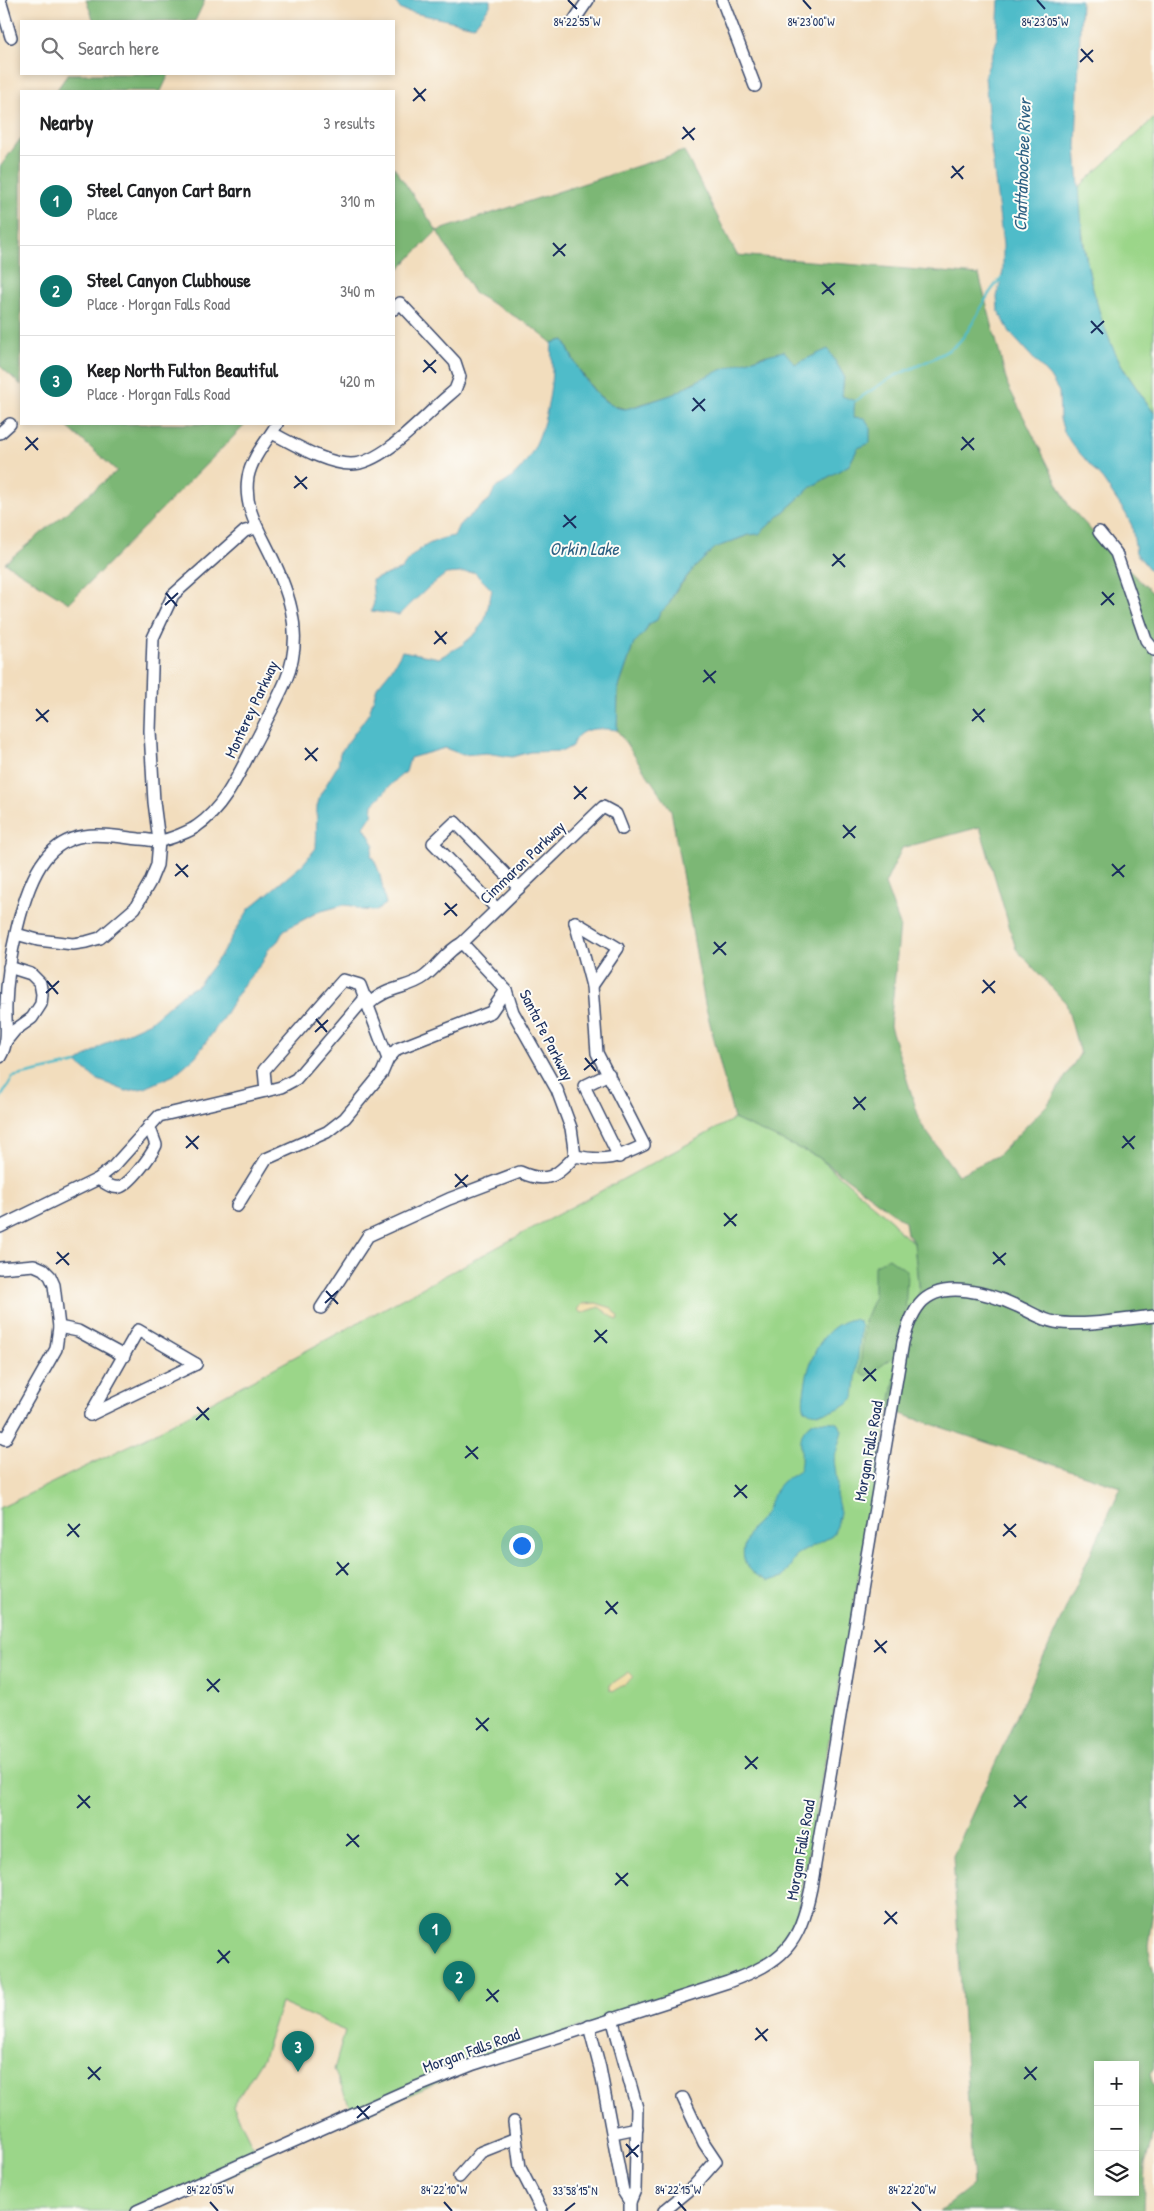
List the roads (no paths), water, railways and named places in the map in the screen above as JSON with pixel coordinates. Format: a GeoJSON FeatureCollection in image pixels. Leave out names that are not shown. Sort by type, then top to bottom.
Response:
{"type":"FeatureCollection","features":[{"type":"Feature","properties":{"kind":"street"},"geometry":{"type":"LineString","coordinates":[[0,0],[11,38]]}},
{"type":"Feature","properties":{"kind":"street"},"geometry":{"type":"LineString","coordinates":[[573,22],[588,0]]}},
{"type":"Feature","properties":{"kind":"street"},"geometry":{"type":"LineString","coordinates":[[722,0],[755,86]]}},
{"type":"Feature","properties":{"kind":"street","name":"Monterey Parkway"},"geometry":{"type":"LineString","coordinates":[[0,1057],[6,1041],[9,967],[16,934],[37,873],[45,859],[60,845],[74,837],[93,834],[159,841],[196,828],[207,819],[221,802],[241,769],[290,670],[294,652],[294,621],[291,606],[282,578],[257,528],[249,506],[248,478],[256,455],[274,428],[305,450],[338,462],[351,464],[363,462],[376,456],[396,442],[455,390],[460,376],[455,362],[400,303],[395,308]]}},
{"type":"Feature","properties":{"kind":"street"},"geometry":{"type":"LineString","coordinates":[[0,433],[10,424]]}},
{"type":"Feature","properties":{"kind":"street"},"geometry":{"type":"LineString","coordinates":[[16,934],[38,940],[73,944],[86,942],[100,938],[135,908],[157,865],[159,841],[154,802],[150,731],[153,638],[173,595],[184,583],[245,531],[257,528]]}},
{"type":"Feature","properties":{"kind":"street"},"geometry":{"type":"LineString","coordinates":[[1099,532],[1116,553],[1146,640],[1154,650]]}},
{"type":"Feature","properties":{"kind":"street","name":"Cimmaron Parkway"},"geometry":{"type":"LineString","coordinates":[[266,1091],[281,1087],[296,1079],[367,1001],[379,994],[424,978],[449,950],[462,943],[603,807],[616,814],[622,830]]}},
{"type":"Feature","properties":{"kind":"street"},"geometry":{"type":"LineString","coordinates":[[497,909],[433,843],[444,832],[455,822],[519,888]]}},
{"type":"Feature","properties":{"kind":"street"},"geometry":{"type":"LineString","coordinates":[[320,1308],[368,1236],[449,1200],[520,1172],[537,1180],[552,1177],[563,1170],[575,1156],[594,1160],[619,1157],[644,1145],[597,1053],[592,986],[574,922],[618,948],[592,986]]}},
{"type":"Feature","properties":{"kind":"street","name":"Santa Fe Parkway"},"geometry":{"type":"LineString","coordinates":[[462,943],[506,990],[513,1012],[557,1090],[571,1128],[575,1156]]}},
{"type":"Feature","properties":{"kind":"street","name":"Monterey Parkway"},"geometry":{"type":"LineString","coordinates":[[6,1041],[16,1030],[32,1018],[41,1004],[42,994],[40,983],[31,974],[9,967]]}},
{"type":"Feature","properties":{"kind":"street"},"geometry":{"type":"LineString","coordinates":[[0,1227],[98,1179],[113,1166],[160,1116],[266,1091],[264,1070],[343,980],[360,985],[388,1059]]}},
{"type":"Feature","properties":{"kind":"street"},"geometry":{"type":"LineString","coordinates":[[237,1206],[266,1158],[327,1132],[345,1118],[382,1073],[388,1059],[398,1049],[491,1012],[506,990]]}},
{"type":"Feature","properties":{"kind":"street"},"geometry":{"type":"LineString","coordinates":[[609,1074],[584,1086],[619,1157]]}},
{"type":"Feature","properties":{"kind":"street"},"geometry":{"type":"LineString","coordinates":[[98,1179],[110,1186],[118,1187],[126,1184],[152,1154],[156,1145],[149,1126]]}},
{"type":"Feature","properties":{"kind":"street"},"geometry":{"type":"LineString","coordinates":[[0,1268],[34,1265],[43,1269],[50,1276],[54,1285],[59,1327],[56,1349],[5,1439],[0,1436]]}},
{"type":"Feature","properties":{"kind":"street","name":"Morgan Falls Road"},"geometry":{"type":"LineString","coordinates":[[143,2210],[421,2085],[474,2064],[728,1982],[760,1969],[783,1953],[800,1928],[805,1916],[811,1888],[903,1342],[912,1316],[920,1304],[933,1295],[959,1290],[998,1298],[1040,1317],[1067,1324],[1154,1316]]}},
{"type":"Feature","properties":{"kind":"street"},"geometry":{"type":"LineString","coordinates":[[59,1327],[78,1331],[124,1356]]}},
{"type":"Feature","properties":{"kind":"street"},"geometry":{"type":"LineString","coordinates":[[138,1330],[196,1364],[90,1415],[124,1356],[138,1330]]}},
{"type":"Feature","properties":{"kind":"street"},"geometry":{"type":"LineString","coordinates":[[612,2018],[637,2108],[635,2190],[630,2206]]}},
{"type":"Feature","properties":{"kind":"street"},"geometry":{"type":"LineString","coordinates":[[589,2026],[600,2068],[623,2191],[630,2206]]}},
{"type":"Feature","properties":{"kind":"street"},"geometry":{"type":"LineString","coordinates":[[664,2211],[693,2187],[716,2160],[704,2143],[683,2098]]}},
{"type":"Feature","properties":{"kind":"street"},"geometry":{"type":"LineString","coordinates":[[514,2122],[520,2168],[542,2211]]}},
{"type":"Feature","properties":{"kind":"street"},"geometry":{"type":"LineString","coordinates":[[613,2133],[637,2128]]}},
{"type":"Feature","properties":{"kind":"street"},"geometry":{"type":"LineString","coordinates":[[459,2178],[481,2152],[516,2138]]}},
{"type":"Feature","properties":{"kind":"street"},"geometry":{"type":"LineString","coordinates":[[618,2160],[636,2158]]}},
{"type":"Feature","properties":{"kind":"water"},"geometry":{"type":"Polygon","coordinates":[[[394,0],[490,0],[490,6],[474,26],[401,10],[394,0]]]}},
{"type":"Feature","properties":{"kind":"water","name":"Chattahoochee River"},"geometry":{"type":"Polygon","coordinates":[[[999,0],[1081,0],[1076,147],[1083,242],[1091,282],[1102,321],[1112,346],[1124,370],[1154,413],[1154,575],[1136,553],[1132,526],[1126,514],[1103,480],[1071,443],[1064,432],[1060,419],[1059,392],[1050,377],[1011,334],[998,310],[997,297],[1003,271],[1003,245],[991,147],[985,76],[997,40],[999,0]]]}},
{"type":"Feature","properties":{"kind":"water","name":"Orkin Lake"},"geometry":{"type":"Polygon","coordinates":[[[564,340],[573,360],[596,393],[615,407],[625,409],[673,394],[726,368],[749,360],[784,351],[795,364],[828,349],[844,376],[842,396],[855,401],[853,417],[865,418],[870,428],[870,443],[858,448],[849,465],[811,487],[759,534],[748,535],[715,548],[694,568],[675,591],[669,604],[659,614],[657,620],[649,624],[644,633],[634,643],[618,690],[617,730],[596,729],[584,732],[575,739],[572,746],[563,751],[530,752],[512,757],[486,753],[463,755],[445,748],[410,758],[406,772],[373,804],[372,815],[364,827],[374,844],[371,855],[379,873],[386,904],[376,911],[361,910],[353,906],[344,905],[318,912],[284,930],[278,941],[268,950],[262,963],[244,984],[196,1056],[174,1075],[145,1088],[126,1091],[96,1079],[77,1063],[107,1042],[150,1022],[184,993],[198,985],[221,955],[249,909],[303,864],[316,848],[317,807],[320,795],[338,765],[340,753],[369,713],[377,687],[391,670],[402,651],[439,658],[462,645],[477,632],[485,619],[492,590],[474,572],[446,574],[399,615],[371,611],[374,603],[372,580],[402,569],[417,551],[431,543],[454,536],[459,525],[490,499],[495,488],[521,468],[531,454],[544,421],[551,386],[552,343],[564,340]]]}},
{"type":"Feature","properties":{"kind":"water"},"geometry":{"type":"Polygon","coordinates":[[[853,1319],[859,1321],[861,1327],[854,1398],[843,1406],[831,1411],[818,1413],[805,1410],[804,1398],[807,1376],[819,1345],[833,1328],[842,1322],[853,1319]]]}},
{"type":"Feature","properties":{"kind":"water"},"geometry":{"type":"Polygon","coordinates":[[[816,1421],[834,1422],[839,1424],[842,1431],[834,1460],[837,1484],[836,1495],[840,1512],[837,1526],[832,1536],[798,1554],[783,1577],[768,1581],[752,1572],[744,1560],[744,1547],[751,1530],[764,1515],[779,1486],[800,1468],[801,1441],[804,1430],[816,1421]]]}},
{"type":"Feature","properties":{"kind":"waterway"},"geometry":{"type":"LineString","coordinates":[[855,401],[890,379],[936,357],[957,344],[970,328],[990,292],[1003,277]]}},
{"type":"Feature","properties":{"kind":"waterway"},"geometry":{"type":"LineString","coordinates":[[0,1099],[13,1077],[77,1063]]}},
{"type":"Feature","properties":{"kind":"place","name":"Steel Canyon Cart Barn"},"geometry":{"type":"Point","coordinates":[435,1954]}},
{"type":"Feature","properties":{"kind":"place","name":"Steel Canyon Clubhouse"},"geometry":{"type":"Point","coordinates":[459,2002]}},
{"type":"Feature","properties":{"kind":"place","name":"Keep North Fulton Beautiful"},"geometry":{"type":"Point","coordinates":[298,2072]}}]}
